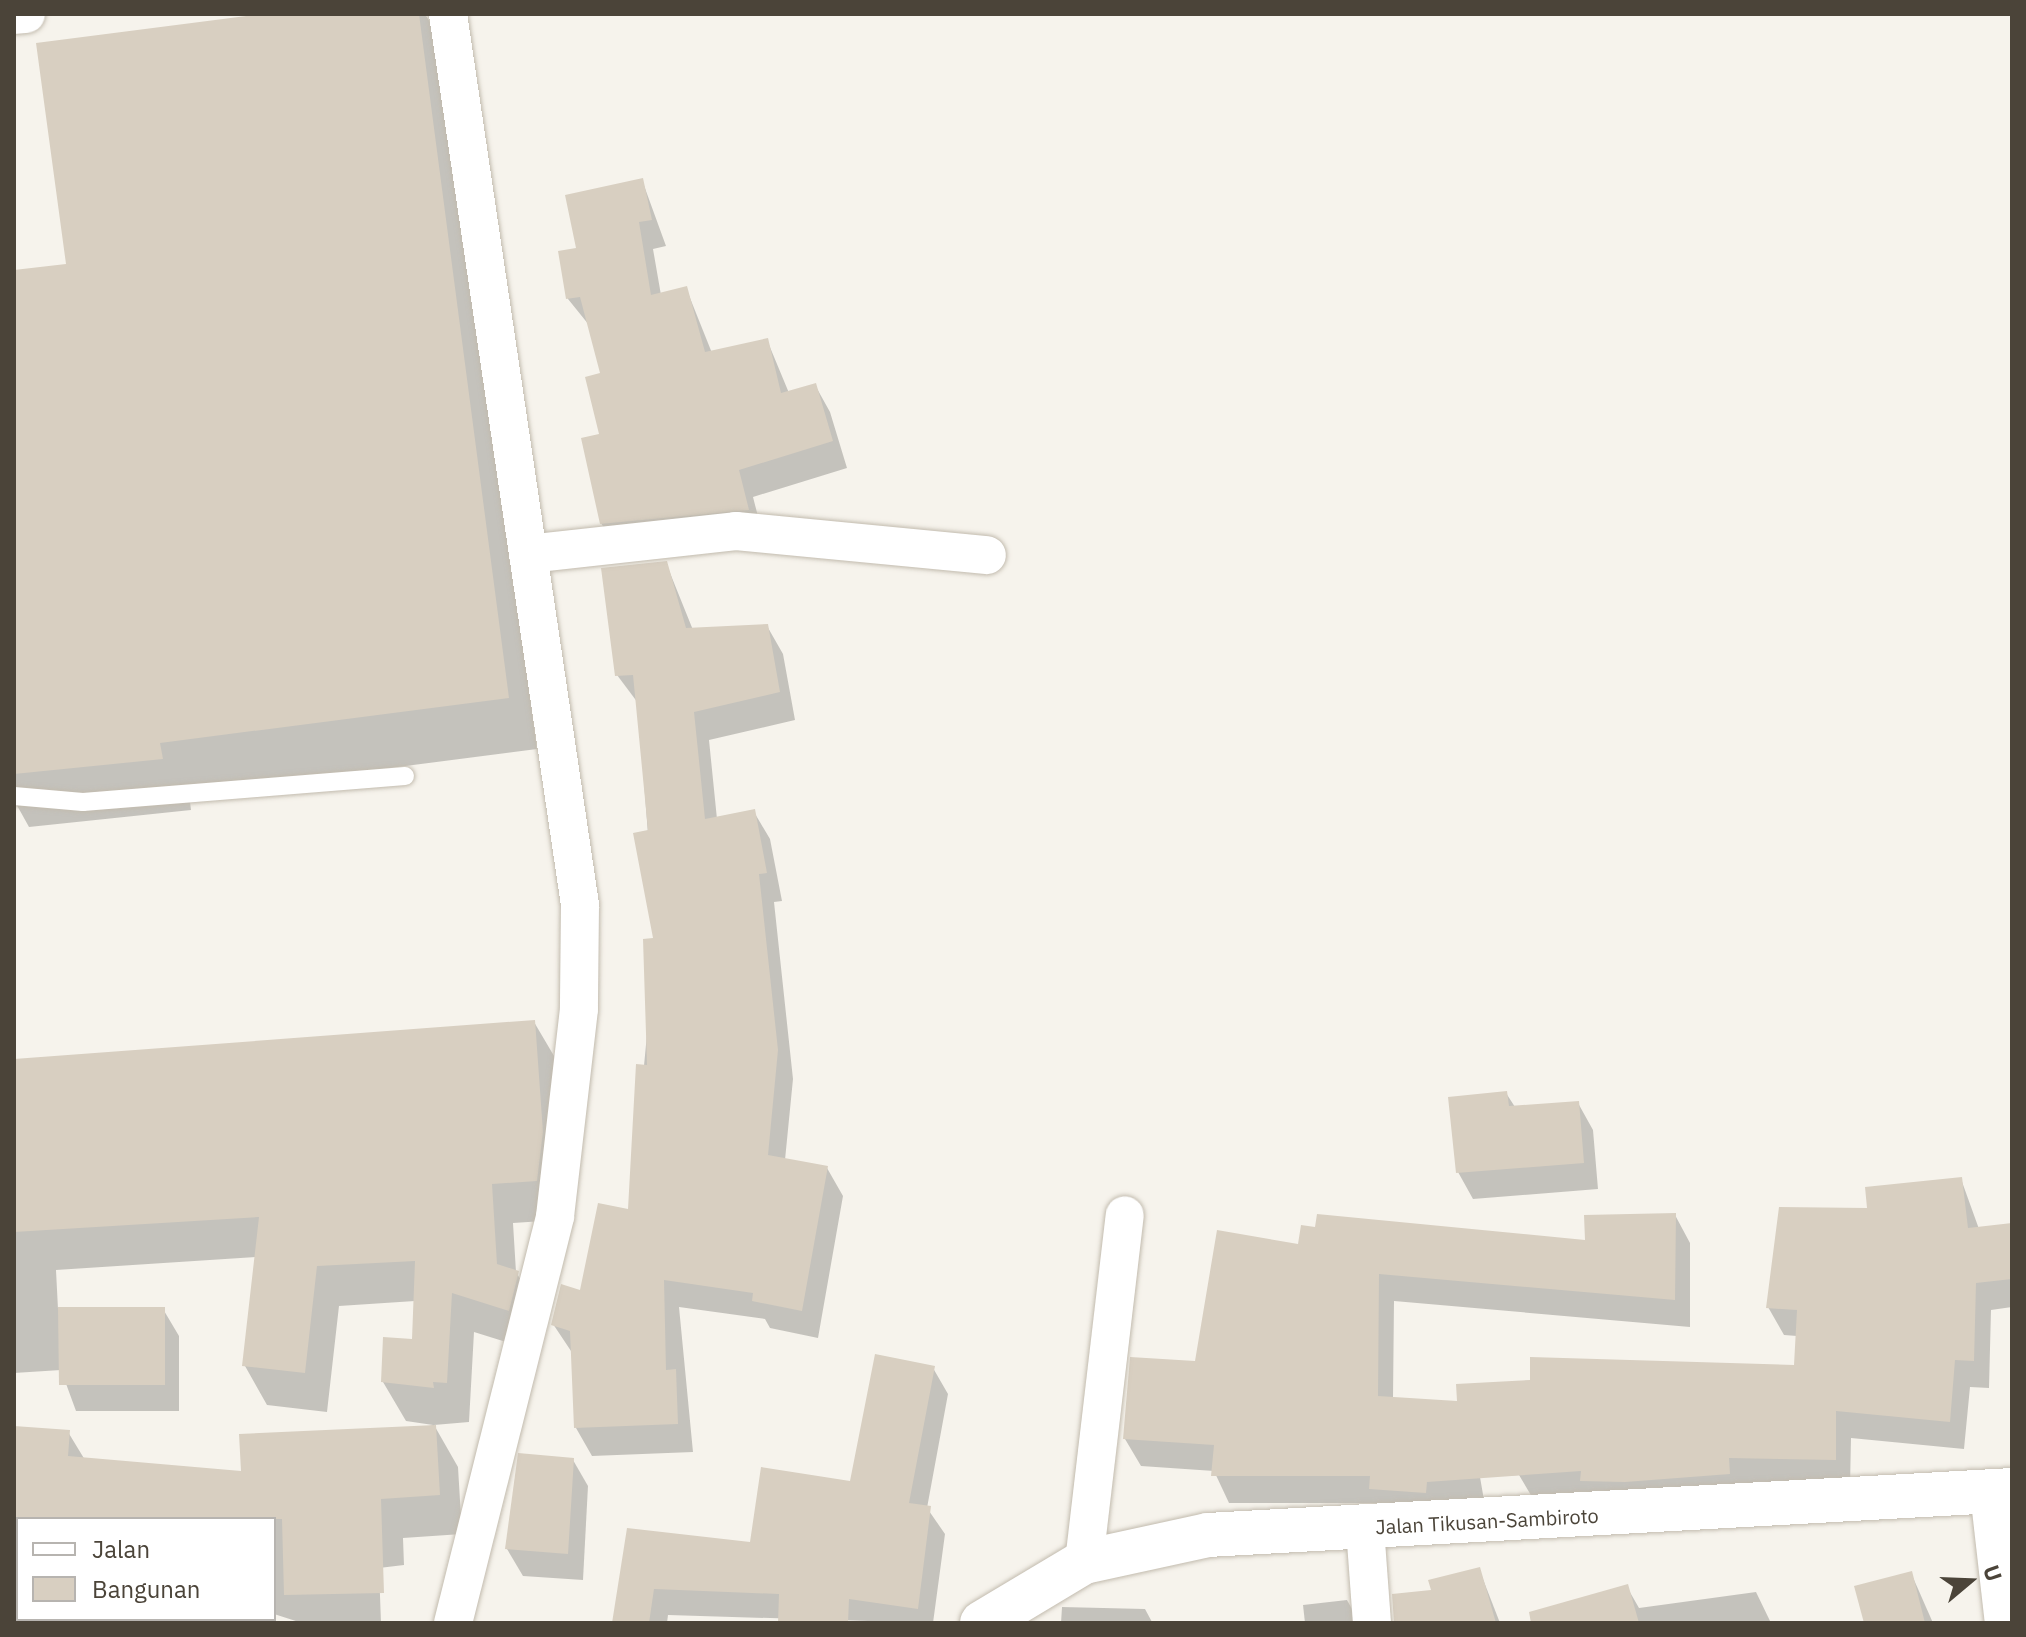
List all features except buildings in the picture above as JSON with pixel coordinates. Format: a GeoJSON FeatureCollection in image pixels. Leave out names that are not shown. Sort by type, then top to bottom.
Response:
{"type":"FeatureCollection","features":[{"type":"Feature","properties":{"kind":"street"},"geometry":{"type":"LineString","coordinates":[[14,15],[26,14]]}},
{"type":"Feature","properties":{"kind":"street"},"geometry":{"type":"LineString","coordinates":[[448,14],[580,905],[579,1009],[555,1217],[453,1623]]}},
{"type":"Feature","properties":{"kind":"street"},"geometry":{"type":"LineString","coordinates":[[528,554],[736,531],[987,555]]}},
{"type":"Feature","properties":{"kind":"street"},"geometry":{"type":"LineString","coordinates":[[1084,1562],[1125,1215]]}},
{"type":"Feature","properties":{"kind":"street"},"geometry":{"type":"LineString","coordinates":[[2000,1491],[2004,1623]]}},
{"type":"Feature","properties":{"kind":"street","name":"Jalan Tikusan-Sambiroto"},"geometry":{"type":"LineString","coordinates":[[982,1623],[1084,1562],[1208,1535],[2000,1491]]}},
{"type":"Feature","properties":{"kind":"street"},"geometry":{"type":"LineString","coordinates":[[1365,1528],[1372,1623]]}},
{"type":"Feature","properties":{"kind":"street"},"geometry":{"type":"LineString","coordinates":[[63,1621],[92,1623]]}},
{"type":"Feature","properties":{"kind":"lane"},"geometry":{"type":"LineString","coordinates":[[14,796],[83,802],[405,776]]}}]}
